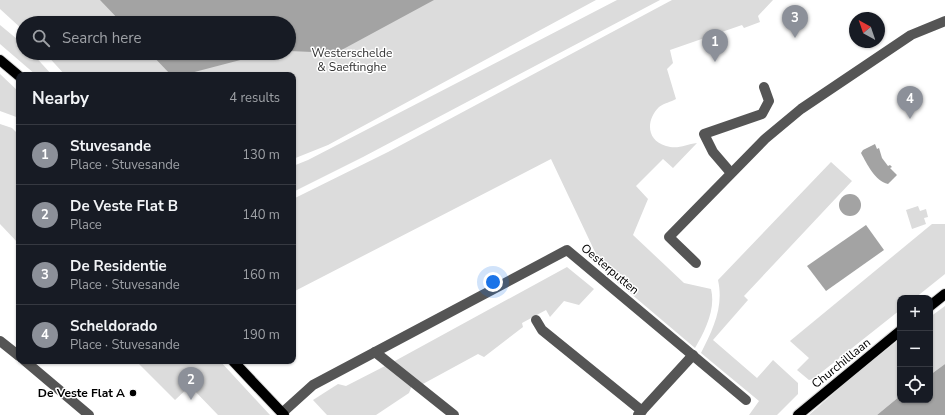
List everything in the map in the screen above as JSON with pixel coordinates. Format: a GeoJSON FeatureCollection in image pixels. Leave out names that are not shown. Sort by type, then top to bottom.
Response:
{"type":"FeatureCollection","features":[{"type":"Feature","properties":{"kind":"main road"},"geometry":{"type":"LineString","coordinates":[[0,60],[16,73]]}},
{"type":"Feature","properties":{"kind":"main road"},"geometry":{"type":"LineString","coordinates":[[933,304],[945,294]]}},
{"type":"Feature","properties":{"kind":"main road","name":"Churchilllaan"},"geometry":{"type":"LineString","coordinates":[[798,415],[897,333]]}},
{"type":"Feature","properties":{"kind":"main road"},"geometry":{"type":"LineString","coordinates":[[236,364],[283,414]]}},
{"type":"Feature","properties":{"kind":"street"},"geometry":{"type":"LineString","coordinates":[[696,263],[669,237],[765,138],[801,109],[911,35],[945,21]]}},
{"type":"Feature","properties":{"kind":"street"},"geometry":{"type":"LineString","coordinates":[[731,173],[713,152],[704,134],[762,114],[769,101],[764,87]]}},
{"type":"Feature","properties":{"kind":"street","name":"Oesterputten"},"geometry":{"type":"LineString","coordinates":[[283,414],[313,386],[567,250],[746,400]]}},
{"type":"Feature","properties":{"kind":"street"},"geometry":{"type":"LineString","coordinates":[[536,320],[542,330],[640,413],[693,355]]}},
{"type":"Feature","properties":{"kind":"street"},"geometry":{"type":"LineString","coordinates":[[0,341],[16,354]]}},
{"type":"Feature","properties":{"kind":"street"},"geometry":{"type":"LineString","coordinates":[[375,352],[454,415]]}},
{"type":"Feature","properties":{"kind":"street"},"geometry":{"type":"LineString","coordinates":[[28,364],[89,415]]}},
{"type":"Feature","properties":{"kind":"green space","name":"Westerschelde & Saeftinghe"},"geometry":{"type":"Polygon","coordinates":[[[0,0],[596,0],[328,145],[296,158],[296,72],[62,72],[51,60],[296,60],[296,16],[16,16],[16,24],[0,9],[0,0]]]}},
{"type":"Feature","properties":{"kind":"green space"},"geometry":{"type":"Polygon","coordinates":[[[617,0],[660,0],[363,157],[296,190],[296,165],[308,160],[617,0]]]}},
{"type":"Feature","properties":{"kind":"green space"},"geometry":{"type":"Polygon","coordinates":[[[672,0],[773,0],[758,16],[760,22],[744,28],[742,25],[670,50],[673,63],[667,69],[676,99],[659,107],[650,123],[650,129],[655,139],[659,143],[666,146],[678,147],[697,143],[673,168],[663,159],[636,186],[648,199],[633,235],[684,283],[711,289],[712,304],[709,320],[695,348],[604,271],[551,159],[296,290],[296,198],[388,152],[672,0]]]}},
{"type":"Feature","properties":{"kind":"green space"},"geometry":{"type":"Polygon","coordinates":[[[0,25],[16,38],[16,58],[0,44],[0,25]]]}},
{"type":"Feature","properties":{"kind":"green space"},"geometry":{"type":"Polygon","coordinates":[[[19,60],[38,60],[49,72],[33,72],[19,60]]]}},
{"type":"Feature","properties":{"kind":"green space"},"geometry":{"type":"Polygon","coordinates":[[[0,74],[16,89],[16,117],[0,111],[0,74]]]}},
{"type":"Feature","properties":{"kind":"green space"},"geometry":{"type":"Polygon","coordinates":[[[0,124],[12,128],[16,132],[16,241],[0,224],[0,124]]]}},
{"type":"Feature","properties":{"kind":"green space"},"geometry":{"type":"Polygon","coordinates":[[[831,162],[852,181],[744,296],[748,300],[713,340],[757,378],[773,360],[798,383],[798,394],[777,415],[749,415],[759,401],[701,353],[716,318],[720,299],[718,280],[831,162]]]}},
{"type":"Feature","properties":{"kind":"green space"},"geometry":{"type":"Polygon","coordinates":[[[918,206],[920,211],[926,209],[928,217],[924,218],[926,224],[912,229],[906,210],[918,206]]]}},
{"type":"Feature","properties":{"kind":"green space"},"geometry":{"type":"Polygon","coordinates":[[[932,224],[945,224],[945,274],[919,295],[897,295],[897,312],[813,379],[809,380],[797,370],[809,358],[790,341],[932,224]]]}},
{"type":"Feature","properties":{"kind":"green space"},"geometry":{"type":"Polygon","coordinates":[[[567,267],[594,289],[579,305],[564,301],[550,317],[546,310],[522,323],[523,327],[484,357],[478,354],[421,385],[393,362],[567,267]]]}},
{"type":"Feature","properties":{"kind":"green space"},"geometry":{"type":"Polygon","coordinates":[[[945,306],[945,364],[933,373],[933,331],[933,315],[945,306]]]}},
{"type":"Feature","properties":{"kind":"green space"},"geometry":{"type":"Polygon","coordinates":[[[897,341],[897,398],[877,415],[809,415],[851,378],[897,341]]]}},
{"type":"Feature","properties":{"kind":"green space"},"geometry":{"type":"Polygon","coordinates":[[[139,364],[223,364],[270,415],[218,415],[190,386],[175,400],[139,364]]]}},
{"type":"Feature","properties":{"kind":"green space"},"geometry":{"type":"Polygon","coordinates":[[[387,365],[411,384],[411,388],[409,393],[376,415],[327,415],[313,400],[338,384],[346,386],[387,365]]]}},
{"type":"Feature","properties":{"kind":"shaded area"},"geometry":{"type":"Polygon","coordinates":[[[100,0],[434,0],[336,53],[296,51],[296,16],[115,16],[100,0]]]}},
{"type":"Feature","properties":{"kind":"shaded area"},"geometry":{"type":"Polygon","coordinates":[[[157,60],[240,60],[194,72],[168,72],[157,60]]]}},
{"type":"Feature","properties":{"kind":"shaded area"},"geometry":{"type":"Polygon","coordinates":[[[875,144],[877,149],[879,148],[882,158],[888,166],[890,165],[892,167],[890,168],[897,175],[888,184],[875,176],[861,153],[863,150],[875,144]]]}},
{"type":"Feature","properties":{"kind":"shaded area"},"geometry":{"type":"Polygon","coordinates":[[[850,194],[858,197],[861,205],[858,213],[850,216],[842,213],[839,205],[842,197],[850,194]]]}},
{"type":"Feature","properties":{"kind":"shaded area"},"geometry":{"type":"Polygon","coordinates":[[[866,225],[884,250],[826,291],[807,266],[866,225]]]}},
{"type":"Feature","properties":{"kind":"shaded area"},"geometry":{"type":"Polygon","coordinates":[[[945,364],[945,415],[877,415],[897,398],[897,403],[933,403],[933,373],[945,364]]]}},
{"type":"Feature","properties":{"kind":"place","name":"De Residentie"},"geometry":{"type":"Point","coordinates":[795,38]}},
{"type":"Feature","properties":{"kind":"place","name":"Stuvesande"},"geometry":{"type":"Point","coordinates":[715,62]}},
{"type":"Feature","properties":{"kind":"place","name":"Scheldorado"},"geometry":{"type":"Point","coordinates":[910,119]}},
{"type":"Feature","properties":{"kind":"place","name":"De Veste Flat A"},"geometry":{"type":"Point","coordinates":[133,393]}},
{"type":"Feature","properties":{"kind":"place","name":"De Veste Flat B"},"geometry":{"type":"Point","coordinates":[191,400]}}]}
